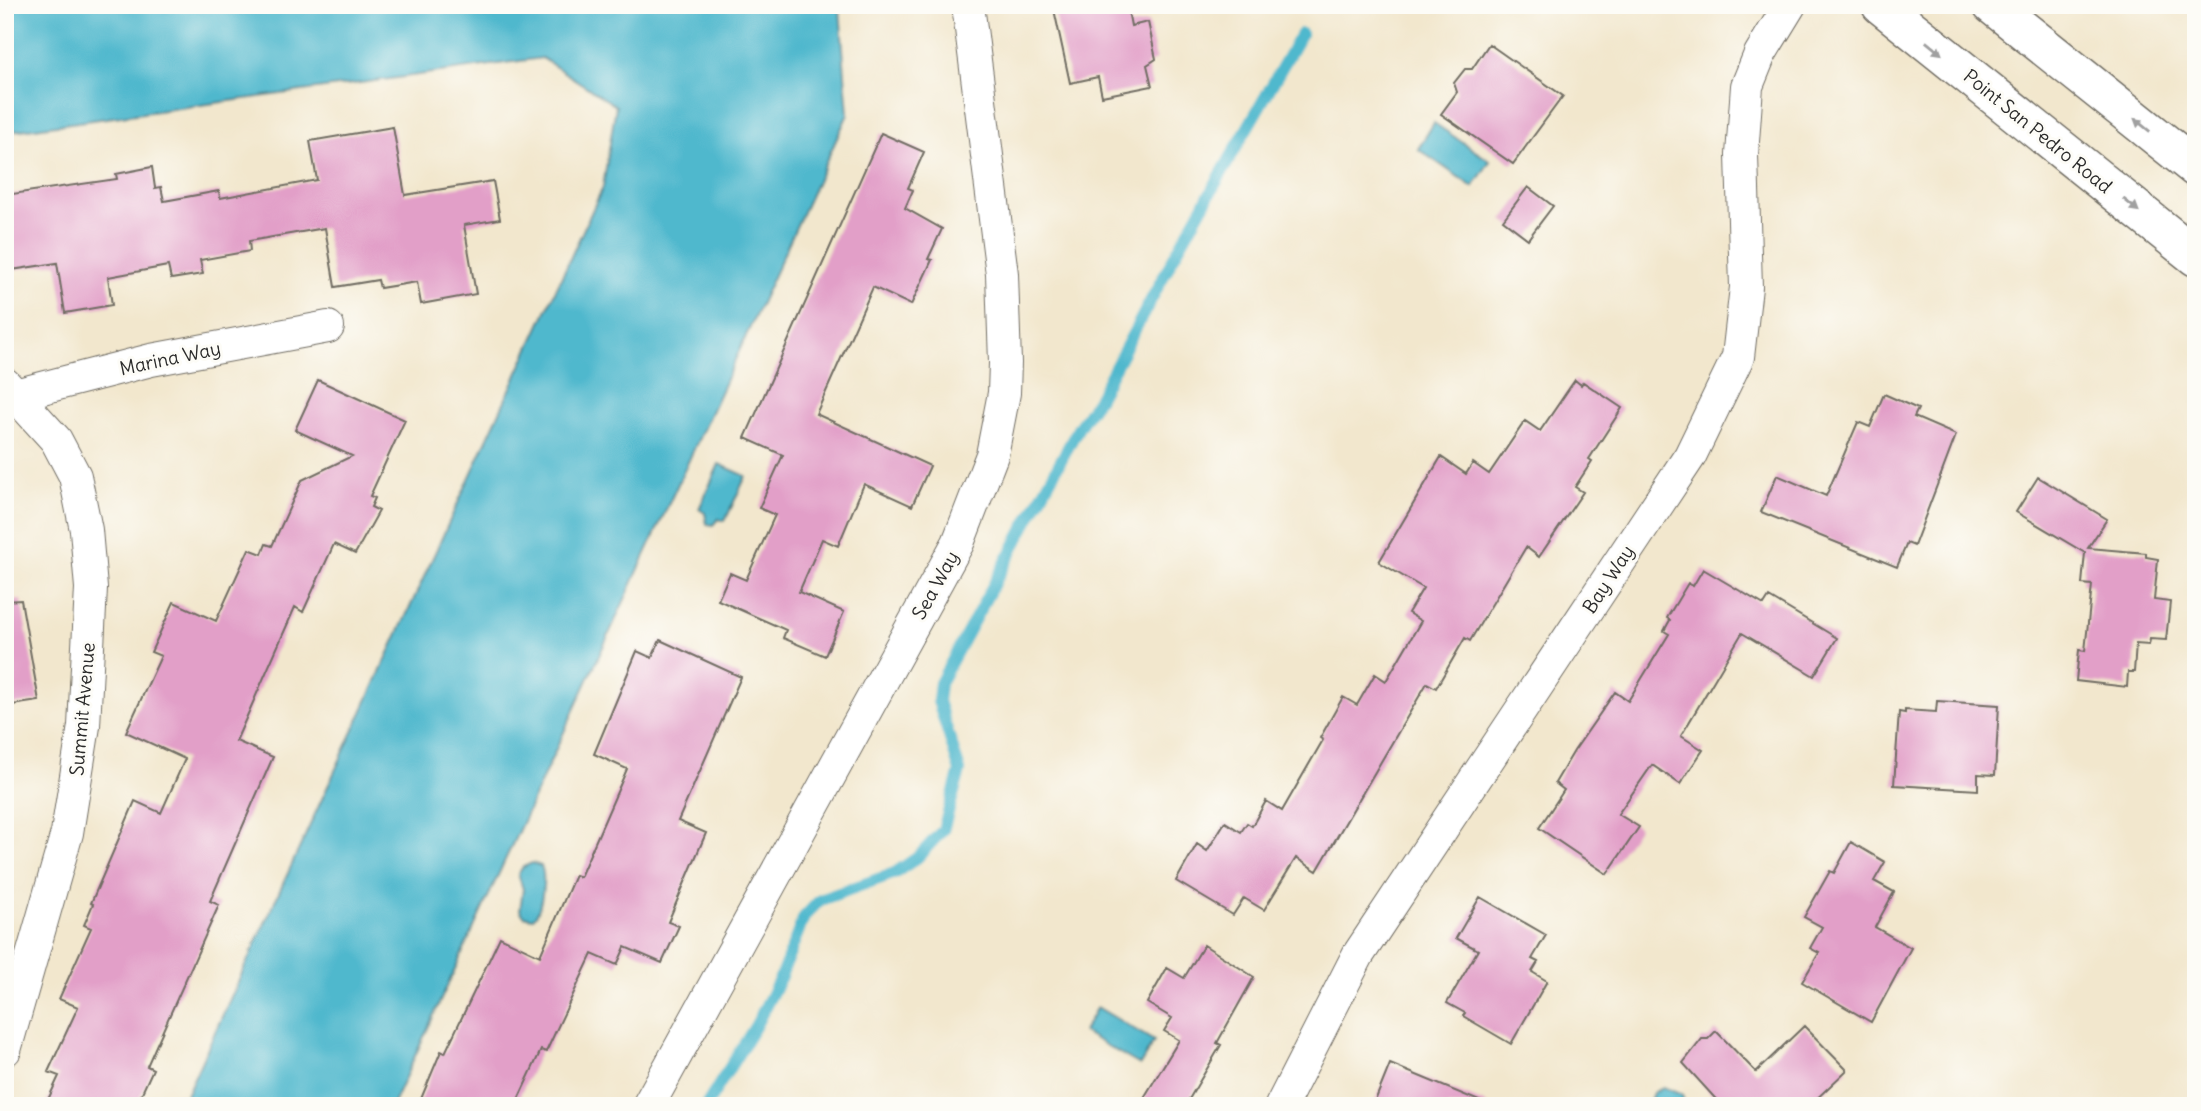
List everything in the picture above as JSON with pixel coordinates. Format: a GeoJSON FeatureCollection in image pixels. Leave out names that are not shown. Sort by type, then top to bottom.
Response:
{"type":"FeatureCollection","features":[{"type":"Feature","properties":{"kind":"main road","name":"Point San Pedro Road"},"geometry":{"type":"LineString","coordinates":[[1881,5],[2196,257]]}},
{"type":"Feature","properties":{"kind":"main road"},"geometry":{"type":"LineString","coordinates":[[1992,5],[2196,168]]}},
{"type":"Feature","properties":{"kind":"street","name":"Sea Way"},"geometry":{"type":"LineString","coordinates":[[648,1106],[958,543],[992,455],[1004,393],[1005,305],[968,5]]}},
{"type":"Feature","properties":{"kind":"street","name":"Bay Way"},"geometry":{"type":"LineString","coordinates":[[1281,1106],[1358,955],[1690,456],[1738,358],[1746,287],[1742,155],[1747,86],[1766,43],[1790,5]]}},
{"type":"Feature","properties":{"kind":"street","name":"Marina Way"},"geometry":{"type":"LineString","coordinates":[[10,389],[328,327]]}},
{"type":"Feature","properties":{"kind":"street","name":"Summit Avenue"},"geometry":{"type":"LineString","coordinates":[[5,1050],[67,833],[84,726],[91,589],[86,530],[75,476],[56,440],[10,389]]}},
{"type":"Feature","properties":{"kind":"water"},"geometry":{"type":"Polygon","coordinates":[[[5,5],[838,5],[840,9],[848,114],[392,1106],[181,1106],[603,187],[616,106],[542,58],[5,132],[5,5]]]}},
{"type":"Feature","properties":{"kind":"water"},"geometry":{"type":"Polygon","coordinates":[[[1434,123],[1490,161],[1473,187],[1418,149],[1434,123]]]}},
{"type":"Feature","properties":{"kind":"water"},"geometry":{"type":"Polygon","coordinates":[[[719,464],[746,476],[725,521],[718,519],[713,525],[707,524],[705,513],[699,509],[719,464]]]}},
{"type":"Feature","properties":{"kind":"water"},"geometry":{"type":"Polygon","coordinates":[[[532,863],[541,866],[543,877],[541,901],[533,918],[524,916],[520,910],[523,889],[518,874],[523,867],[532,863]]]}},
{"type":"Feature","properties":{"kind":"water"},"geometry":{"type":"Polygon","coordinates":[[[1097,1007],[1154,1041],[1140,1065],[1083,1032],[1097,1007]]]}},
{"type":"Feature","properties":{"kind":"water"},"geometry":{"type":"Polygon","coordinates":[[[1663,1087],[1682,1095],[1685,1106],[1648,1106],[1653,1093],[1663,1087]]]}},
{"type":"Feature","properties":{"kind":"building"},"geometry":{"type":"Polygon","coordinates":[[[1053,5],[1127,5],[1131,26],[1148,22],[1156,59],[1147,65],[1152,86],[1102,96],[1098,77],[1070,83],[1053,5]]]}},
{"type":"Feature","properties":{"kind":"building"},"geometry":{"type":"Polygon","coordinates":[[[1489,44],[1563,96],[1513,164],[1441,114],[1457,92],[1454,83],[1465,69],[1472,69],[1489,44]]]}},
{"type":"Feature","properties":{"kind":"building"},"geometry":{"type":"Polygon","coordinates":[[[393,127],[405,195],[493,181],[500,219],[464,225],[476,294],[421,304],[417,282],[380,288],[378,280],[335,287],[325,228],[249,241],[250,251],[200,260],[203,274],[171,279],[168,266],[108,277],[112,305],[65,313],[57,263],[5,271],[5,195],[117,179],[116,174],[152,167],[155,188],[161,187],[164,201],[219,191],[220,198],[317,180],[310,141],[393,127]]]}},
{"type":"Feature","properties":{"kind":"building"},"geometry":{"type":"Polygon","coordinates":[[[881,133],[924,152],[908,188],[913,190],[905,208],[942,229],[928,259],[932,260],[911,305],[873,287],[816,414],[930,466],[912,506],[864,484],[838,546],[822,539],[799,592],[844,612],[825,656],[783,638],[786,630],[718,600],[730,573],[746,580],[775,515],[759,508],[783,455],[745,438],[881,133]]]}},
{"type":"Feature","properties":{"kind":"building"},"geometry":{"type":"Polygon","coordinates":[[[1528,187],[1553,206],[1528,239],[1503,220],[1528,187]]]}},
{"type":"Feature","properties":{"kind":"building"},"geometry":{"type":"Polygon","coordinates":[[[318,380],[405,420],[370,496],[375,498],[371,507],[379,511],[355,554],[334,544],[303,612],[295,607],[236,741],[273,757],[210,901],[219,905],[147,1066],[153,1069],[136,1106],[45,1106],[59,1076],[48,1072],[78,1007],[59,999],[91,928],[84,925],[93,904],[91,903],[135,801],[161,813],[185,759],[126,732],[161,656],[151,652],[174,602],[216,621],[249,549],[262,554],[266,544],[272,546],[302,480],[352,456],[295,430],[318,380]]]}},
{"type":"Feature","properties":{"kind":"building"},"geometry":{"type":"Polygon","coordinates":[[[1575,380],[1581,385],[1583,382],[1622,408],[1589,459],[1592,461],[1575,487],[1583,492],[1539,557],[1526,547],[1470,641],[1465,638],[1436,688],[1427,683],[1317,871],[1296,858],[1264,910],[1244,898],[1233,915],[1176,881],[1197,844],[1207,851],[1225,822],[1241,832],[1247,823],[1252,826],[1266,801],[1282,811],[1323,740],[1320,738],[1343,697],[1357,705],[1375,674],[1386,681],[1421,621],[1408,613],[1423,588],[1379,562],[1441,457],[1466,474],[1473,463],[1489,474],[1525,421],[1540,431],[1575,380]]]}},
{"type":"Feature","properties":{"kind":"building"},"geometry":{"type":"Polygon","coordinates":[[[1884,394],[1918,409],[1914,417],[1956,435],[1914,546],[1907,543],[1897,567],[1761,512],[1777,475],[1826,496],[1858,422],[1870,427],[1884,394]]]}},
{"type":"Feature","properties":{"kind":"building"},"geometry":{"type":"Polygon","coordinates":[[[2038,477],[2107,519],[2088,548],[2146,553],[2146,557],[2158,559],[2154,600],[2170,602],[2166,640],[2150,639],[2149,645],[2136,644],[2134,672],[2128,672],[2127,687],[2076,681],[2079,650],[2085,651],[2092,585],[2082,584],[2085,553],[2016,512],[2038,477]]]}},
{"type":"Feature","properties":{"kind":"building"},"geometry":{"type":"Polygon","coordinates":[[[1703,569],[1764,605],[1769,597],[1837,638],[1814,676],[1742,633],[1681,736],[1703,750],[1680,784],[1652,765],[1618,814],[1639,827],[1607,874],[1539,828],[1564,790],[1555,783],[1574,751],[1615,692],[1628,701],[1669,634],[1664,631],[1670,620],[1667,618],[1688,583],[1693,586],[1703,569]]]}},
{"type":"Feature","properties":{"kind":"building"},"geometry":{"type":"Polygon","coordinates":[[[21,600],[39,701],[5,706],[5,601],[21,600]]]}},
{"type":"Feature","properties":{"kind":"building"},"geometry":{"type":"Polygon","coordinates":[[[660,640],[741,677],[678,821],[706,833],[668,922],[679,926],[662,963],[625,947],[617,965],[592,954],[546,1052],[541,1050],[515,1106],[418,1106],[441,1051],[445,1053],[500,937],[540,956],[575,875],[580,877],[627,769],[594,754],[637,651],[652,658],[660,640]]]}},
{"type":"Feature","properties":{"kind":"building"},"geometry":{"type":"Polygon","coordinates":[[[1937,701],[1999,705],[1995,775],[1978,774],[1978,790],[1894,785],[1899,712],[1936,712],[1937,701]]]}},
{"type":"Feature","properties":{"kind":"building"},"geometry":{"type":"Polygon","coordinates":[[[1851,842],[1885,862],[1874,881],[1894,892],[1875,927],[1911,948],[1871,1022],[1802,982],[1819,953],[1810,948],[1822,927],[1804,917],[1830,871],[1834,873],[1851,842]]]}},
{"type":"Feature","properties":{"kind":"building"},"geometry":{"type":"Polygon","coordinates":[[[1480,897],[1546,935],[1532,959],[1538,962],[1532,972],[1547,981],[1511,1044],[1463,1016],[1465,1013],[1447,1003],[1478,950],[1456,938],[1480,897]]]}},
{"type":"Feature","properties":{"kind":"building"},"geometry":{"type":"Polygon","coordinates":[[[1204,945],[1254,977],[1217,1043],[1221,1045],[1185,1106],[1139,1106],[1179,1040],[1164,1031],[1172,1018],[1147,1003],[1167,968],[1184,978],[1204,945]]]}},
{"type":"Feature","properties":{"kind":"building"},"geometry":{"type":"Polygon","coordinates":[[[1804,1026],[1847,1070],[1809,1106],[1722,1106],[1683,1063],[1702,1039],[1708,1039],[1716,1031],[1756,1072],[1804,1026]]]}},
{"type":"Feature","properties":{"kind":"building"},"geometry":{"type":"Polygon","coordinates":[[[1390,1064],[1489,1105],[1373,1106],[1390,1064]]]}},
{"type":"Feature","properties":{"kind":"waterway"},"geometry":{"type":"LineString","coordinates":[[706,1106],[756,1025],[781,976],[804,917],[820,900],[895,873],[918,857],[943,830],[960,771],[938,701],[940,683],[1079,427],[1098,399],[1176,253],[1301,34]]}}]}
